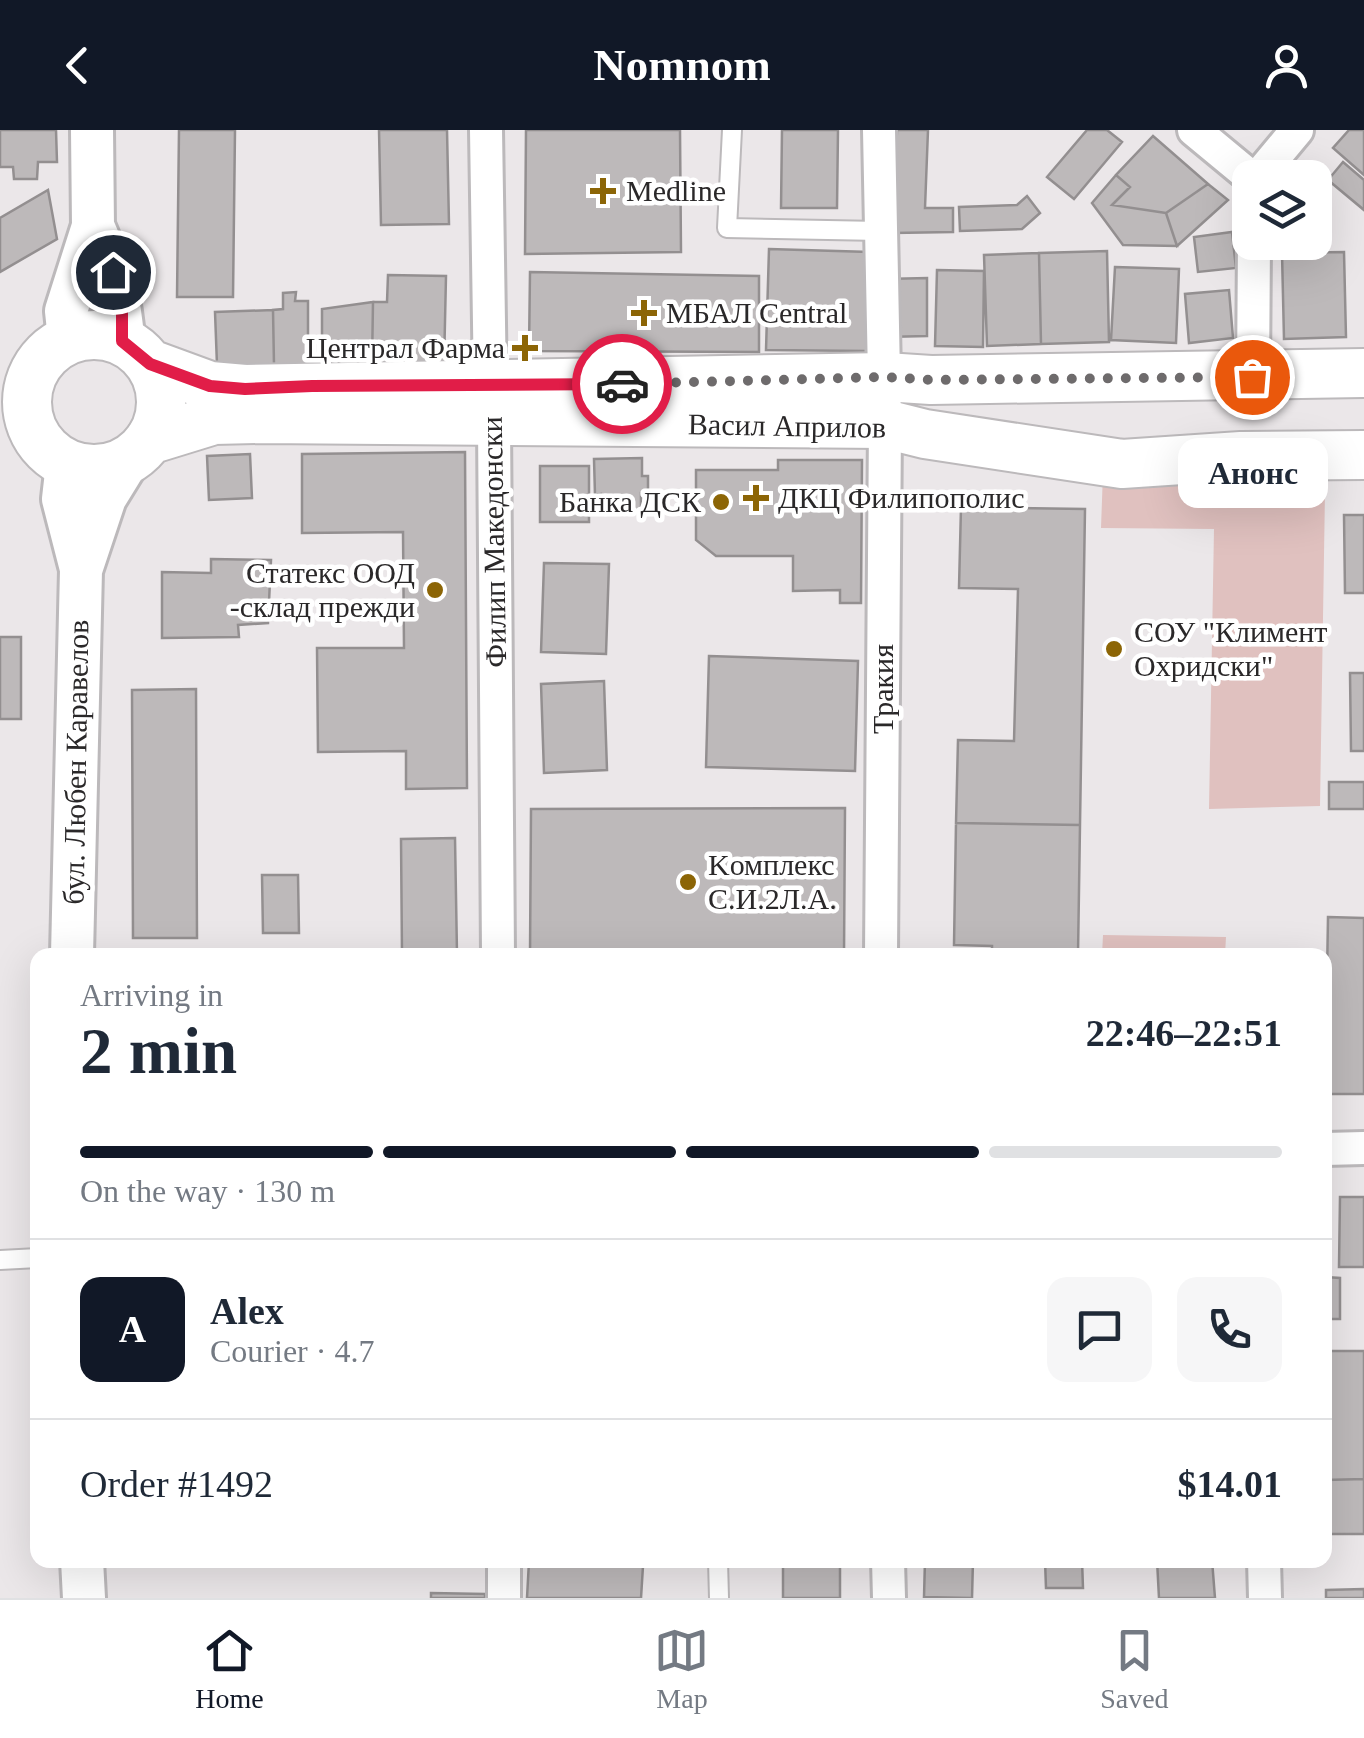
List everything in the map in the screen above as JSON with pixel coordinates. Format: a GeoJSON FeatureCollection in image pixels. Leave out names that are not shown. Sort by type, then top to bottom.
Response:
{"type":"FeatureCollection","features":[{"type":"Feature","properties":{"kind":"main road"},"geometry":{"type":"LineString","coordinates":[[96,335],[136,353],[160,389],[160,416],[139,450],[110,468],[88,470],[34,446],[26,407],[37,357],[96,335]]}},
{"type":"Feature","properties":{"kind":"main road","name":"Васил Априлов"},"geometry":{"type":"LineString","coordinates":[[136,353],[210,386],[312,386],[492,405],[885,424],[936,436],[1122,464],[1241,456],[1364,455]]}},
{"type":"Feature","properties":{"kind":"main road","name":"Васил Априлов"},"geometry":{"type":"LineString","coordinates":[[139,450],[214,420],[885,377],[1252,377],[1364,372]]}},
{"type":"Feature","properties":{"kind":"street"},"geometry":{"type":"LineString","coordinates":[[37,357],[66,311],[94,226],[92,130]]}},
{"type":"Feature","properties":{"kind":"street","name":"Филип Македонски"},"geometry":{"type":"LineString","coordinates":[[486,130],[498,948]]}},
{"type":"Feature","properties":{"kind":"street"},"geometry":{"type":"LineString","coordinates":[[879,130],[863,227],[885,377]]}},
{"type":"Feature","properties":{"kind":"street"},"geometry":{"type":"LineString","coordinates":[[1194,130],[1232,160]]}},
{"type":"Feature","properties":{"kind":"street"},"geometry":{"type":"LineString","coordinates":[[1270,160],[1296,130]]}},
{"type":"Feature","properties":{"kind":"street"},"geometry":{"type":"LineString","coordinates":[[94,226],[113,272],[136,353]]}},
{"type":"Feature","properties":{"kind":"street"},"geometry":{"type":"LineString","coordinates":[[1252,377],[1254,260]]}},
{"type":"Feature","properties":{"kind":"street","name":"Тракия"},"geometry":{"type":"LineString","coordinates":[[881,948],[885,377]]}},
{"type":"Feature","properties":{"kind":"street","name":"бул. Любен Каравелов"},"geometry":{"type":"LineString","coordinates":[[34,446],[63,499],[81,570],[72,948]]}},
{"type":"Feature","properties":{"kind":"street","name":"бул. Любен Каравелов"},"geometry":{"type":"LineString","coordinates":[[81,570],[100,510],[139,450]]}},
{"type":"Feature","properties":{"kind":"street"},"geometry":{"type":"LineString","coordinates":[[1332,1148],[1364,1148]]}},
{"type":"Feature","properties":{"kind":"street"},"geometry":{"type":"LineString","coordinates":[[82,1568],[84,1598]]}},
{"type":"Feature","properties":{"kind":"street"},"geometry":{"type":"LineString","coordinates":[[504,1568],[504,1598]]}},
{"type":"Feature","properties":{"kind":"street"},"geometry":{"type":"LineString","coordinates":[[888,1568],[889,1598]]}},
{"type":"Feature","properties":{"kind":"street"},"geometry":{"type":"LineString","coordinates":[[1264,1568],[1265,1598]]}},
{"type":"Feature","properties":{"kind":"lane"},"geometry":{"type":"LineString","coordinates":[[732,130],[727,228],[863,227]]}},
{"type":"Feature","properties":{"kind":"lane"},"geometry":{"type":"LineString","coordinates":[[0,1260],[30,1258]]}},
{"type":"Feature","properties":{"kind":"lane"},"geometry":{"type":"LineString","coordinates":[[718,1568],[719,1598]]}},
{"type":"Feature","properties":{"kind":"shaded area"},"geometry":{"type":"Polygon","coordinates":[[[1308,471],[1308,492],[1325,492],[1320,806],[1209,809],[1214,529],[1101,528],[1103,472],[1308,471]]]}},
{"type":"Feature","properties":{"kind":"shaded area"},"geometry":{"type":"Polygon","coordinates":[[[1103,935],[1226,937],[1225,948],[1102,948],[1103,935]]]}},
{"type":"Feature","properties":{"kind":"building"},"geometry":{"type":"Polygon","coordinates":[[[0,130],[56,130],[57,162],[38,162],[37,179],[14,179],[13,167],[0,167],[0,130]]]}},
{"type":"Feature","properties":{"kind":"building"},"geometry":{"type":"Polygon","coordinates":[[[179,130],[235,130],[233,297],[177,297],[179,130]]]}},
{"type":"Feature","properties":{"kind":"building"},"geometry":{"type":"Polygon","coordinates":[[[379,130],[447,130],[449,224],[381,225],[379,130]]]}},
{"type":"Feature","properties":{"kind":"building","name":"Medline"},"geometry":{"type":"Polygon","coordinates":[[[526,130],[680,130],[681,252],[525,254],[526,130]]]}},
{"type":"Feature","properties":{"kind":"building"},"geometry":{"type":"Polygon","coordinates":[[[782,130],[838,130],[837,208],[781,208],[782,130]]]}},
{"type":"Feature","properties":{"kind":"building"},"geometry":{"type":"Polygon","coordinates":[[[897,130],[928,130],[925,208],[953,208],[953,232],[893,233],[897,130]]]}},
{"type":"Feature","properties":{"kind":"building"},"geometry":{"type":"Polygon","coordinates":[[[1087,130],[1107,130],[1122,142],[1074,199],[1047,177],[1087,130]]]}},
{"type":"Feature","properties":{"kind":"building"},"geometry":{"type":"Polygon","coordinates":[[[1349,130],[1364,130],[1364,175],[1333,148],[1349,130]]]}},
{"type":"Feature","properties":{"kind":"building"},"geometry":{"type":"Polygon","coordinates":[[[1153,136],[1208,184],[1166,213],[1112,205],[1130,187],[1116,175],[1153,136]]]}},
{"type":"Feature","properties":{"kind":"building"},"geometry":{"type":"Polygon","coordinates":[[[1343,162],[1364,180],[1364,210],[1332,183],[1332,175],[1343,162]]]}},
{"type":"Feature","properties":{"kind":"building"},"geometry":{"type":"Polygon","coordinates":[[[1116,175],[1130,187],[1112,205],[1166,213],[1177,246],[1123,245],[1092,203],[1116,175]]]}},
{"type":"Feature","properties":{"kind":"building"},"geometry":{"type":"Polygon","coordinates":[[[1208,184],[1228,200],[1177,246],[1166,213],[1208,184]]]}},
{"type":"Feature","properties":{"kind":"building"},"geometry":{"type":"Polygon","coordinates":[[[48,190],[57,239],[0,272],[0,218],[48,190]]]}},
{"type":"Feature","properties":{"kind":"building"},"geometry":{"type":"Polygon","coordinates":[[[1027,196],[1040,213],[1022,229],[960,231],[959,207],[1017,205],[1027,196]]]}},
{"type":"Feature","properties":{"kind":"building"},"geometry":{"type":"Polygon","coordinates":[[[1232,232],[1232,260],[1236,268],[1198,272],[1194,237],[1232,232]]]}},
{"type":"Feature","properties":{"kind":"building"},"geometry":{"type":"Polygon","coordinates":[[[769,249],[870,252],[868,351],[766,350],[769,249]]]}},
{"type":"Feature","properties":{"kind":"building"},"geometry":{"type":"Polygon","coordinates":[[[1107,251],[1109,342],[1041,344],[1039,253],[1107,251]]]}},
{"type":"Feature","properties":{"kind":"building"},"geometry":{"type":"Polygon","coordinates":[[[1332,252],[1344,252],[1346,337],[1284,339],[1282,260],[1332,260],[1332,252]]]}},
{"type":"Feature","properties":{"kind":"building"},"geometry":{"type":"Polygon","coordinates":[[[1039,253],[1041,344],[987,346],[984,255],[1039,253]]]}},
{"type":"Feature","properties":{"kind":"building"},"geometry":{"type":"Polygon","coordinates":[[[1115,267],[1179,269],[1176,343],[1111,340],[1115,267]]]}},
{"type":"Feature","properties":{"kind":"building"},"geometry":{"type":"Polygon","coordinates":[[[937,270],[984,271],[983,347],[935,346],[937,270]]]}},
{"type":"Feature","properties":{"kind":"building","name":"МБАЛ Central"},"geometry":{"type":"Polygon","coordinates":[[[530,272],[759,276],[759,352],[529,351],[530,272]]]}},
{"type":"Feature","properties":{"kind":"building"},"geometry":{"type":"Polygon","coordinates":[[[388,275],[446,276],[444,367],[372,365],[373,302],[387,302],[388,275]]]}},
{"type":"Feature","properties":{"kind":"building"},"geometry":{"type":"Polygon","coordinates":[[[927,278],[927,336],[885,337],[885,279],[927,278]]]}},
{"type":"Feature","properties":{"kind":"building"},"geometry":{"type":"Polygon","coordinates":[[[1229,290],[1233,338],[1189,343],[1185,294],[1229,290]]]}},
{"type":"Feature","properties":{"kind":"building"},"geometry":{"type":"Polygon","coordinates":[[[296,292],[295,301],[308,301],[308,364],[274,365],[273,310],[283,309],[283,293],[296,292]]]}},
{"type":"Feature","properties":{"kind":"building"},"geometry":{"type":"Polygon","coordinates":[[[373,302],[372,365],[322,363],[322,309],[373,302]]]}},
{"type":"Feature","properties":{"kind":"building"},"geometry":{"type":"Polygon","coordinates":[[[273,310],[274,365],[217,365],[215,312],[273,310]]]}},
{"type":"Feature","properties":{"kind":"building","name":"Статекс ООД -склад прежди"},"geometry":{"type":"Polygon","coordinates":[[[465,452],[467,788],[406,789],[406,751],[318,752],[317,648],[404,648],[403,532],[302,533],[302,454],[465,452]]]}},
{"type":"Feature","properties":{"kind":"building"},"geometry":{"type":"Polygon","coordinates":[[[250,454],[252,498],[209,500],[207,456],[250,454]]]}},
{"type":"Feature","properties":{"kind":"building"},"geometry":{"type":"Polygon","coordinates":[[[642,458],[642,476],[648,476],[648,493],[641,493],[641,512],[602,512],[601,494],[595,495],[594,459],[642,458]]]}},
{"type":"Feature","properties":{"kind":"building"},"geometry":{"type":"Polygon","coordinates":[[[778,460],[862,460],[861,603],[840,603],[840,590],[793,591],[793,556],[716,556],[696,540],[696,470],[778,470],[778,460]]]}},
{"type":"Feature","properties":{"kind":"building"},"geometry":{"type":"Polygon","coordinates":[[[540,466],[589,466],[589,522],[540,522],[540,466]]]}},
{"type":"Feature","properties":{"kind":"building"},"geometry":{"type":"Polygon","coordinates":[[[961,507],[1085,509],[1080,825],[956,823],[958,740],[1014,741],[1018,589],[959,588],[961,507]]]}},
{"type":"Feature","properties":{"kind":"building"},"geometry":{"type":"Polygon","coordinates":[[[1344,515],[1364,515],[1364,593],[1345,593],[1344,515]]]}},
{"type":"Feature","properties":{"kind":"building"},"geometry":{"type":"Polygon","coordinates":[[[211,559],[271,560],[268,623],[238,625],[239,637],[162,638],[162,572],[211,573],[211,559]]]}},
{"type":"Feature","properties":{"kind":"building"},"geometry":{"type":"Polygon","coordinates":[[[544,563],[609,564],[606,654],[541,652],[544,563]]]}},
{"type":"Feature","properties":{"kind":"building"},"geometry":{"type":"Polygon","coordinates":[[[0,637],[21,637],[21,719],[0,719],[0,637]]]}},
{"type":"Feature","properties":{"kind":"building"},"geometry":{"type":"Polygon","coordinates":[[[709,656],[858,661],[855,771],[706,767],[709,656]]]}},
{"type":"Feature","properties":{"kind":"building"},"geometry":{"type":"Polygon","coordinates":[[[1350,673],[1364,673],[1364,751],[1351,751],[1350,673]]]}},
{"type":"Feature","properties":{"kind":"building"},"geometry":{"type":"Polygon","coordinates":[[[604,681],[607,770],[544,773],[541,684],[604,681]]]}},
{"type":"Feature","properties":{"kind":"building"},"geometry":{"type":"Polygon","coordinates":[[[196,689],[197,938],[133,938],[132,690],[196,689]]]}},
{"type":"Feature","properties":{"kind":"building"},"geometry":{"type":"Polygon","coordinates":[[[1329,782],[1364,782],[1364,809],[1329,809],[1329,782]]]}},
{"type":"Feature","properties":{"kind":"building","name":"Kомплекс С.И.2Л.А."},"geometry":{"type":"Polygon","coordinates":[[[845,808],[844,948],[530,948],[531,809],[845,808]]]}},
{"type":"Feature","properties":{"kind":"building"},"geometry":{"type":"Polygon","coordinates":[[[956,823],[1080,825],[1078,948],[954,945],[956,823]]]}},
{"type":"Feature","properties":{"kind":"building"},"geometry":{"type":"Polygon","coordinates":[[[455,838],[457,948],[402,948],[401,839],[455,838]]]}},
{"type":"Feature","properties":{"kind":"building"},"geometry":{"type":"Polygon","coordinates":[[[262,875],[298,875],[299,933],[263,933],[262,875]]]}},
{"type":"Feature","properties":{"kind":"building"},"geometry":{"type":"Polygon","coordinates":[[[1328,917],[1364,918],[1364,1094],[1332,1094],[1332,948],[1327,948],[1328,917]]]}},
{"type":"Feature","properties":{"kind":"building"},"geometry":{"type":"Polygon","coordinates":[[[1340,1197],[1364,1197],[1364,1267],[1339,1267],[1340,1197]]]}},
{"type":"Feature","properties":{"kind":"building"},"geometry":{"type":"Polygon","coordinates":[[[1332,1277],[1340,1278],[1340,1319],[1332,1319],[1332,1277]]]}},
{"type":"Feature","properties":{"kind":"building"},"geometry":{"type":"Polygon","coordinates":[[[1332,1351],[1364,1351],[1364,1479],[1332,1480],[1332,1351]]]}},
{"type":"Feature","properties":{"kind":"building"},"geometry":{"type":"Polygon","coordinates":[[[1364,1479],[1364,1534],[1332,1534],[1332,1480],[1364,1479]]]}},
{"type":"Feature","properties":{"kind":"building"},"geometry":{"type":"Polygon","coordinates":[[[529,1568],[643,1568],[641,1598],[527,1598],[529,1568]]]}},
{"type":"Feature","properties":{"kind":"building"},"geometry":{"type":"Polygon","coordinates":[[[783,1568],[840,1568],[840,1598],[783,1598],[783,1568]]]}},
{"type":"Feature","properties":{"kind":"building"},"geometry":{"type":"Polygon","coordinates":[[[925,1568],[973,1568],[972,1598],[924,1597],[925,1568]]]}},
{"type":"Feature","properties":{"kind":"building"},"geometry":{"type":"Polygon","coordinates":[[[1045,1568],[1082,1568],[1083,1588],[1046,1588],[1045,1568]]]}},
{"type":"Feature","properties":{"kind":"building"},"geometry":{"type":"Polygon","coordinates":[[[1157,1568],[1213,1568],[1215,1598],[1159,1598],[1157,1568]]]}},
{"type":"Feature","properties":{"kind":"building"},"geometry":{"type":"Polygon","coordinates":[[[1364,1589],[1364,1598],[1326,1598],[1326,1590],[1364,1589]]]}},
{"type":"Feature","properties":{"kind":"building"},"geometry":{"type":"Polygon","coordinates":[[[431,1593],[485,1594],[485,1598],[431,1598],[431,1593]]]}},
{"type":"Feature","properties":{"kind":"way so far"},"geometry":{"type":"LineString","coordinates":[[622,384],[885,377],[1252,377]]}},
{"type":"Feature","properties":{"kind":"place","name":"Medline"},"geometry":{"type":"Point","coordinates":[603,191]}},
{"type":"Feature","properties":{"kind":"place","name":"МБАЛ Central"},"geometry":{"type":"Point","coordinates":[644,313]}},
{"type":"Feature","properties":{"kind":"place","name":"Централ Фарма"},"geometry":{"type":"Point","coordinates":[525,348]}},
{"type":"Feature","properties":{"kind":"place","name":"Анонс"},"geometry":{"type":"Point","coordinates":[1252,377]}},
{"type":"Feature","properties":{"kind":"place","name":"ДКЦ Филипополис"},"geometry":{"type":"Point","coordinates":[756,498]}},
{"type":"Feature","properties":{"kind":"place","name":"Банка ДСК"},"geometry":{"type":"Point","coordinates":[721,502]}},
{"type":"Feature","properties":{"kind":"place","name":"Статекс ООД -склад прежди"},"geometry":{"type":"Point","coordinates":[435,590]}},
{"type":"Feature","properties":{"kind":"place","name":"СОУ \"Климент Охридски\""},"geometry":{"type":"Point","coordinates":[1114,649]}},
{"type":"Feature","properties":{"kind":"place","name":"Kомплекс С.И.2Л.А."},"geometry":{"type":"Point","coordinates":[688,882]}},
{"type":"Feature","properties":{"kind":"route"},"geometry":{"type":"LineString","coordinates":[[113,272],[122,312],[122,341],[150,364],[210,386],[245,389],[622,384]]}}]}
